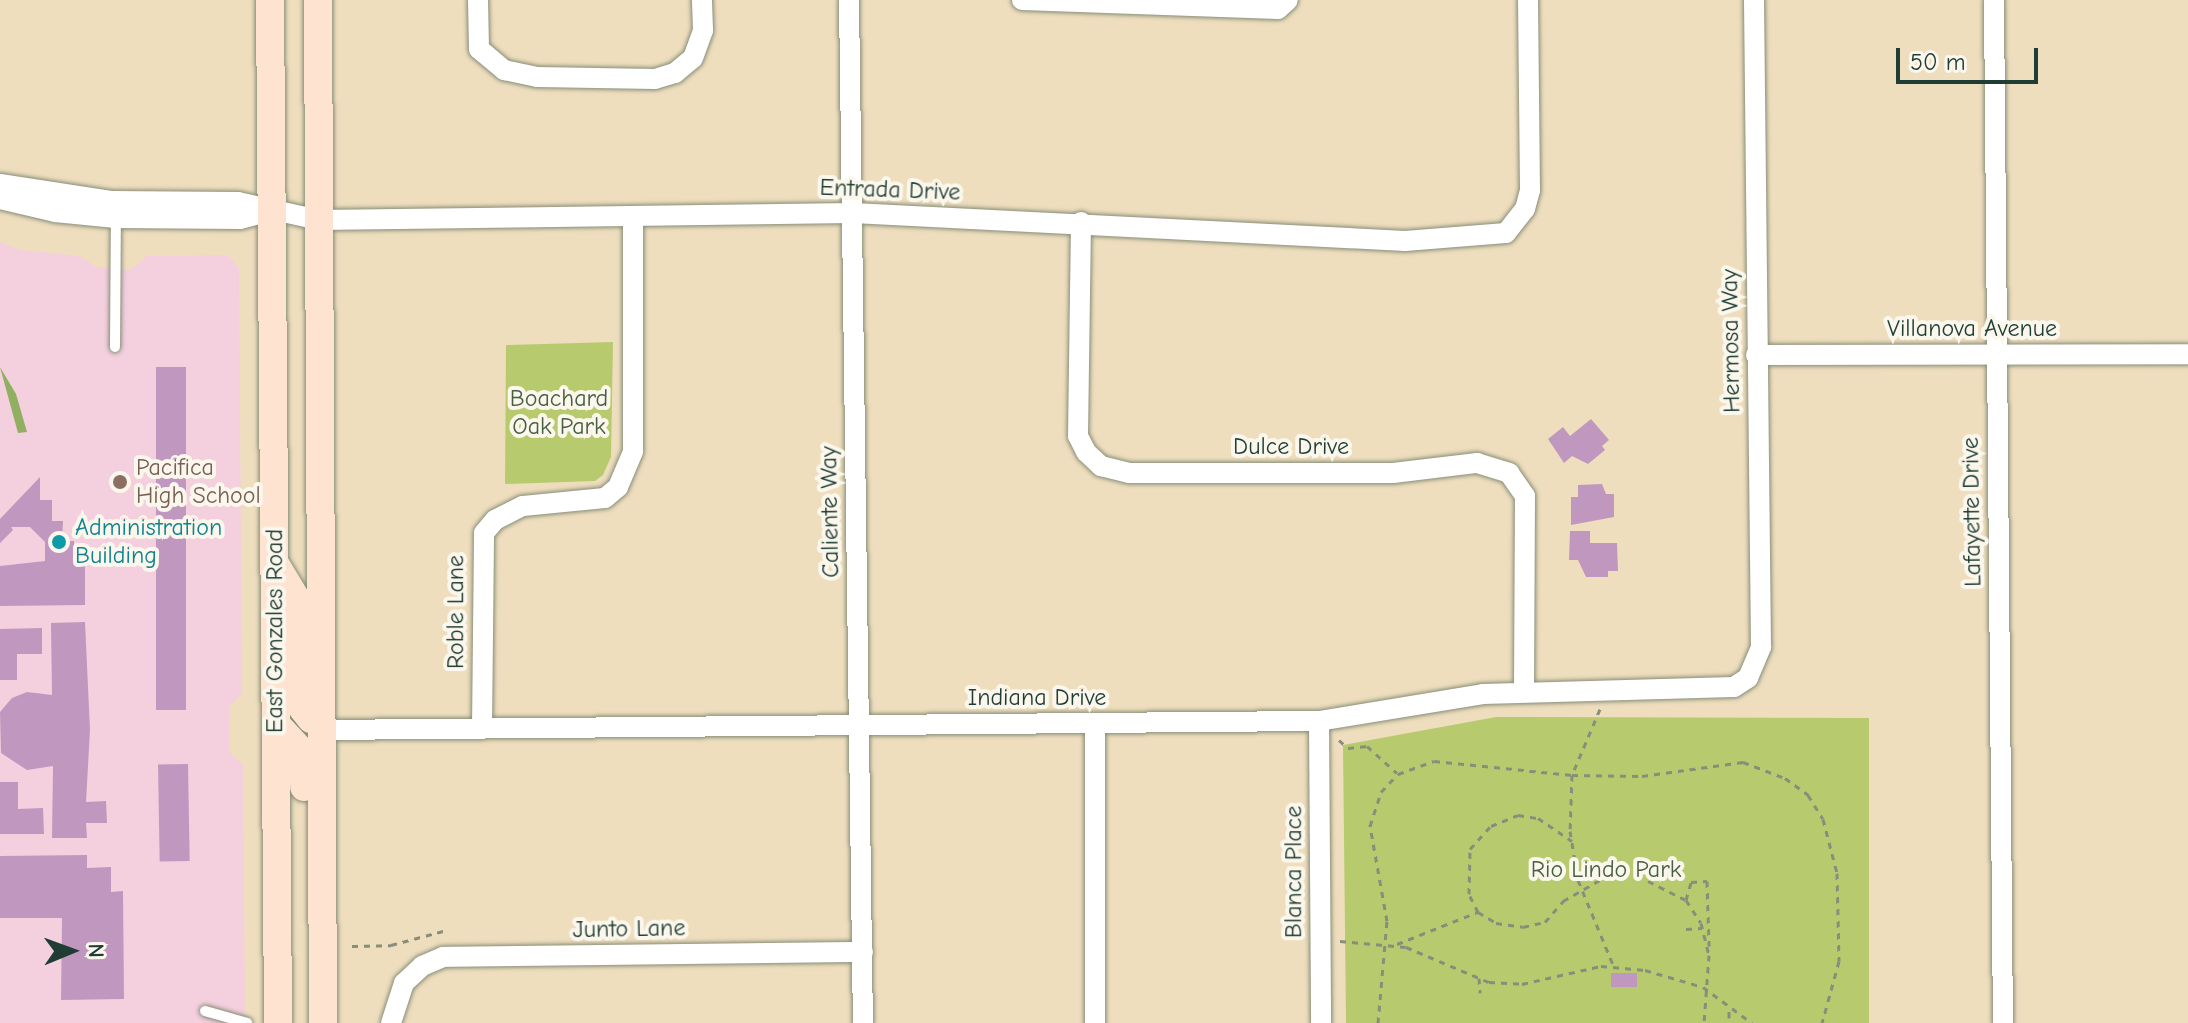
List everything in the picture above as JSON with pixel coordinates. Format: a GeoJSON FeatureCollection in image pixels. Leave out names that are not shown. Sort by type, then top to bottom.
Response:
{"type":"FeatureCollection","features":[{"type":"Feature","properties":{"kind":"main road","name":"East Gonzales Road"},"geometry":{"type":"LineString","coordinates":[[270,0],[278,1023]]}},
{"type":"Feature","properties":{"kind":"main road","name":"East Gonzales Road"},"geometry":{"type":"LineString","coordinates":[[318,0],[323,1017]]}},
{"type":"Feature","properties":{"kind":"main road"},"geometry":{"type":"LineString","coordinates":[[274,562],[297,600],[303,709],[321,730]]}},
{"type":"Feature","properties":{"kind":"main road"},"geometry":{"type":"LineString","coordinates":[[276,724],[303,753],[306,982],[323,1017]]}},
{"type":"Feature","properties":{"kind":"street"},"geometry":{"type":"LineString","coordinates":[[478,0],[482,54],[504,70],[537,77],[655,79],[683,68],[701,42],[702,0]]}},
{"type":"Feature","properties":{"kind":"street","name":"Caliente Way"},"geometry":{"type":"LineString","coordinates":[[849,0],[863,1023]]}},
{"type":"Feature","properties":{"kind":"street"},"geometry":{"type":"LineString","coordinates":[[1022,0],[1283,4]]}},
{"type":"Feature","properties":{"kind":"street","name":"Entrada Drive"},"geometry":{"type":"LineString","coordinates":[[0,184],[51,196],[238,202],[319,220],[853,213],[1081,222],[1405,241],[1506,233],[1525,209],[1530,190],[1528,0]]}},
{"type":"Feature","properties":{"kind":"street","name":"Hermosa Way"},"geometry":{"type":"LineString","coordinates":[[1748,678],[1761,647],[1754,0]]}},
{"type":"Feature","properties":{"kind":"street","name":"Lafayette Drive"},"geometry":{"type":"LineString","coordinates":[[1994,0],[2003,1023]]}},
{"type":"Feature","properties":{"kind":"street","name":"Entrada Drive"},"geometry":{"type":"LineString","coordinates":[[0,199],[55,212],[116,218],[240,219],[273,210]]}},
{"type":"Feature","properties":{"kind":"street","name":"Roble Lane"},"geometry":{"type":"LineString","coordinates":[[482,729],[484,533],[495,520],[523,506],[605,498],[618,487],[633,451],[633,218]]}},
{"type":"Feature","properties":{"kind":"street","name":"Dulce Drive"},"geometry":{"type":"LineString","coordinates":[[1081,222],[1078,436],[1086,452],[1101,466],[1129,473],[1393,473],[1477,463],[1509,473],[1525,496],[1524,691]]}},
{"type":"Feature","properties":{"kind":"street","name":"Villanova Avenue"},"geometry":{"type":"LineString","coordinates":[[1756,355],[2188,354]]}},
{"type":"Feature","properties":{"kind":"street","name":"Indiana Drive"},"geometry":{"type":"LineString","coordinates":[[321,730],[1319,721],[1524,691],[1718,690],[1748,678]]}},
{"type":"Feature","properties":{"kind":"street","name":"Blanca Place"},"geometry":{"type":"LineString","coordinates":[[1319,721],[1321,1023]]}},
{"type":"Feature","properties":{"kind":"street"},"geometry":{"type":"LineString","coordinates":[[1095,724],[1095,1023]]}},
{"type":"Feature","properties":{"kind":"street","name":"Junto Lane"},"geometry":{"type":"LineString","coordinates":[[391,1023],[404,983],[443,957],[863,952]]}},
{"type":"Feature","properties":{"kind":"lane"},"geometry":{"type":"LineString","coordinates":[[115,347],[116,218]]}},
{"type":"Feature","properties":{"kind":"lane"},"geometry":{"type":"LineString","coordinates":[[205,1011],[247,1023]]}},
{"type":"Feature","properties":{"kind":"path"},"geometry":{"type":"LineString","coordinates":[[1604,692],[1572,775],[1572,841],[1582,889],[1614,967]]}},
{"type":"Feature","properties":{"kind":"path"},"geometry":{"type":"LineString","coordinates":[[1319,721],[1348,748],[1367,746],[1387,758],[1398,774]]}},
{"type":"Feature","properties":{"kind":"path"},"geometry":{"type":"LineString","coordinates":[[1378,1023],[1386,945],[1370,826],[1381,792],[1398,774],[1434,761],[1572,775],[1642,776],[1743,762],[1774,772],[1808,795],[1830,842],[1839,901],[1839,961],[1822,1023]]}},
{"type":"Feature","properties":{"kind":"path"},"geometry":{"type":"LineString","coordinates":[[1572,841],[1538,818],[1518,815],[1491,826],[1470,849],[1467,886],[1478,912],[1496,923],[1523,927],[1545,922],[1582,889],[1600,880]]}},
{"type":"Feature","properties":{"kind":"path"},"geometry":{"type":"LineString","coordinates":[[1648,881],[1686,900],[1702,928],[1709,955]]}},
{"type":"Feature","properties":{"kind":"path"},"geometry":{"type":"LineString","coordinates":[[1686,900],[1691,882],[1707,881],[1709,955],[1704,1023]]}},
{"type":"Feature","properties":{"kind":"path"},"geometry":{"type":"LineString","coordinates":[[1394,945],[1478,912]]}},
{"type":"Feature","properties":{"kind":"path"},"geometry":{"type":"LineString","coordinates":[[1686,929],[1702,928]]}},
{"type":"Feature","properties":{"kind":"path"},"geometry":{"type":"LineString","coordinates":[[352,946],[391,945],[443,931]]}},
{"type":"Feature","properties":{"kind":"path"},"geometry":{"type":"LineString","coordinates":[[1320,941],[1394,945],[1479,978],[1522,984],[1576,970],[1614,967],[1645,970],[1707,990],[1752,1023]]}},
{"type":"Feature","properties":{"kind":"path"},"geometry":{"type":"LineString","coordinates":[[1479,978],[1480,993]]}},
{"type":"Feature","properties":{"kind":"path"},"geometry":{"type":"LineString","coordinates":[[1729,1006],[1729,1018]]}},
{"type":"Feature","properties":{"kind":"shaded area","name":"Pacifica High School"},"geometry":{"type":"Polygon","coordinates":[[[0,242],[21,250],[80,256],[96,267],[130,270],[147,256],[228,255],[239,268],[242,694],[230,705],[230,753],[243,764],[245,1023],[0,1023],[0,242]]]}},
{"type":"Feature","properties":{"kind":"green space","name":"Boachard Oak Park"},"geometry":{"type":"Polygon","coordinates":[[[613,342],[611,457],[603,475],[595,481],[505,484],[506,345],[613,342]]]}},
{"type":"Feature","properties":{"kind":"green space"},"geometry":{"type":"Polygon","coordinates":[[[0,367],[16,394],[27,432],[18,433],[0,367]]]}},
{"type":"Feature","properties":{"kind":"green space","name":"Rio Lindo Park"},"geometry":{"type":"Polygon","coordinates":[[[1496,717],[1869,718],[1869,1023],[1346,1023],[1343,745],[1496,717]]]}},
{"type":"Feature","properties":{"kind":"building"},"geometry":{"type":"Polygon","coordinates":[[[156,367],[186,367],[186,710],[156,710],[156,367]]]}},
{"type":"Feature","properties":{"kind":"building"},"geometry":{"type":"Polygon","coordinates":[[[1591,419],[1609,440],[1602,446],[1605,450],[1588,464],[1572,456],[1564,463],[1548,439],[1563,427],[1570,436],[1591,419]]]}},
{"type":"Feature","properties":{"kind":"building","name":"Administration Building"},"geometry":{"type":"Polygon","coordinates":[[[40,477],[40,500],[52,500],[52,521],[63,521],[62,541],[74,541],[74,562],[85,562],[85,605],[0,606],[0,566],[45,561],[45,542],[30,527],[11,527],[13,530],[0,543],[0,519],[40,477]]]}},
{"type":"Feature","properties":{"kind":"building"},"geometry":{"type":"Polygon","coordinates":[[[1602,484],[1606,494],[1614,494],[1614,517],[1571,525],[1571,497],[1578,497],[1578,485],[1602,484]]]}},
{"type":"Feature","properties":{"kind":"building"},"geometry":{"type":"Polygon","coordinates":[[[1570,531],[1590,531],[1590,543],[1617,543],[1618,571],[1608,571],[1608,577],[1586,577],[1578,560],[1569,560],[1570,531]]]}},
{"type":"Feature","properties":{"kind":"building"},"geometry":{"type":"Polygon","coordinates":[[[85,622],[90,730],[86,802],[106,801],[107,823],[86,823],[87,838],[52,838],[53,766],[27,770],[1,753],[0,712],[12,698],[27,692],[52,695],[51,623],[85,622]]]}},
{"type":"Feature","properties":{"kind":"building"},"geometry":{"type":"Polygon","coordinates":[[[42,628],[42,654],[17,654],[17,680],[0,680],[0,629],[42,628]]]}},
{"type":"Feature","properties":{"kind":"building"},"geometry":{"type":"Polygon","coordinates":[[[188,764],[190,861],[160,862],[158,765],[188,764]]]}},
{"type":"Feature","properties":{"kind":"building"},"geometry":{"type":"Polygon","coordinates":[[[0,782],[18,782],[18,809],[43,808],[44,834],[0,834],[0,782]]]}},
{"type":"Feature","properties":{"kind":"building"},"geometry":{"type":"Polygon","coordinates":[[[87,855],[87,868],[111,867],[111,892],[123,891],[124,999],[61,1000],[62,918],[0,918],[0,856],[87,855]]]}},
{"type":"Feature","properties":{"kind":"building"},"geometry":{"type":"Polygon","coordinates":[[[1611,973],[1637,973],[1637,987],[1611,987],[1611,973]]]}},
{"type":"Feature","properties":{"kind":"place","name":"Pacifica High School"},"geometry":{"type":"Point","coordinates":[120,482]}},
{"type":"Feature","properties":{"kind":"place","name":"Administration Building"},"geometry":{"type":"Point","coordinates":[59,542]}}]}
